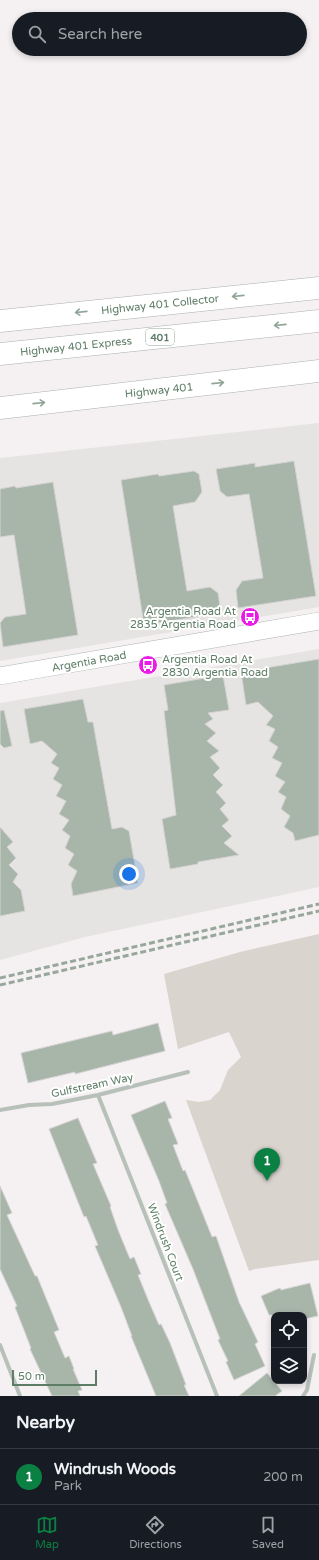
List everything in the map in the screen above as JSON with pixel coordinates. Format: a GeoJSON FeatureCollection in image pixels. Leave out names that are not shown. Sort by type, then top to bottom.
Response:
{"type":"FeatureCollection","features":[{"type":"Feature","properties":{"kind":"highway","name":"Highway 401 Collector"},"geometry":{"type":"LineString","coordinates":[[0,321],[319,288]]}},
{"type":"Feature","properties":{"kind":"highway","name":"Highway 401 Express"},"geometry":{"type":"LineString","coordinates":[[0,354],[319,321]]}},
{"type":"Feature","properties":{"kind":"highway","name":"Highway 401"},"geometry":{"type":"LineString","coordinates":[[0,408],[319,372]]}},
{"type":"Feature","properties":{"kind":"street","name":"Argentia Road"},"geometry":{"type":"LineString","coordinates":[[0,676],[319,621]]}},
{"type":"Feature","properties":{"kind":"street","name":"Gulfstream Way"},"geometry":{"type":"LineString","coordinates":[[0,1110],[52,1104],[98,1095],[188,1072]]}},
{"type":"Feature","properties":{"kind":"street","name":"Windrush Court"},"geometry":{"type":"LineString","coordinates":[[98,1095],[217,1396]]}},
{"type":"Feature","properties":{"kind":"street"},"geometry":{"type":"LineString","coordinates":[[0,1345],[20,1396]]}},
{"type":"Feature","properties":{"kind":"street"},"geometry":{"type":"LineString","coordinates":[[303,1396],[307,1390],[314,1355]]}},
{"type":"Feature","properties":{"kind":"shaded area"},"geometry":{"type":"Polygon","coordinates":[[[319,423],[319,607],[0,661],[0,458],[319,423]]]}},
{"type":"Feature","properties":{"kind":"shaded area"},"geometry":{"type":"Polygon","coordinates":[[[319,649],[319,887],[85,937],[0,960],[0,703],[319,649]]]}},
{"type":"Feature","properties":{"kind":"shaded area"},"geometry":{"type":"Polygon","coordinates":[[[319,934],[319,1260],[249,1271],[186,1100],[199,1102],[210,1100],[220,1090],[228,1070],[241,1057],[229,1032],[178,1049],[164,974],[240,952],[319,934]]]}},
{"type":"Feature","properties":{"kind":"building"},"geometry":{"type":"Polygon","coordinates":[[[294,461],[316,596],[238,608],[236,590],[242,581],[263,578],[249,494],[227,497],[220,491],[216,469],[255,463],[255,467],[294,461]]]}},
{"type":"Feature","properties":{"kind":"building"},"geometry":{"type":"Polygon","coordinates":[[[194,471],[199,474],[202,492],[195,502],[173,506],[187,591],[210,587],[218,593],[221,613],[144,625],[121,480],[158,474],[159,476],[194,471]]]}},
{"type":"Feature","properties":{"kind":"building"},"geometry":{"type":"Polygon","coordinates":[[[53,482],[78,635],[3,647],[0,623],[5,617],[26,614],[14,535],[0,537],[0,489],[53,482]]]}},
{"type":"Feature","properties":{"kind":"building"},"geometry":{"type":"Polygon","coordinates":[[[319,659],[319,835],[295,841],[293,833],[284,827],[290,816],[281,809],[286,797],[278,792],[285,782],[275,776],[282,763],[272,758],[278,747],[269,741],[275,729],[266,725],[273,716],[258,702],[246,705],[241,672],[319,659]]]}},
{"type":"Feature","properties":{"kind":"building"},"geometry":{"type":"Polygon","coordinates":[[[223,675],[229,710],[208,713],[213,719],[205,724],[216,733],[207,741],[219,751],[210,757],[220,768],[213,775],[223,785],[216,792],[226,803],[220,809],[229,820],[222,826],[232,836],[224,843],[239,855],[198,862],[198,864],[170,869],[162,819],[176,815],[164,711],[168,710],[164,685],[223,675]]]}},
{"type":"Feature","properties":{"kind":"building"},"geometry":{"type":"Polygon","coordinates":[[[83,699],[88,722],[93,722],[112,829],[122,827],[129,831],[138,883],[73,896],[71,884],[77,871],[68,865],[74,854],[65,848],[70,836],[62,830],[69,820],[59,814],[66,801],[56,796],[62,785],[53,779],[59,768],[51,763],[57,754],[42,741],[30,744],[24,709],[83,699]]]}},
{"type":"Feature","properties":{"kind":"building"},"geometry":{"type":"Polygon","coordinates":[[[4,710],[12,746],[4,748],[0,744],[0,711],[4,710]]]}},
{"type":"Feature","properties":{"kind":"building"},"geometry":{"type":"Polygon","coordinates":[[[0,827],[13,842],[7,847],[16,858],[9,865],[18,874],[13,882],[21,890],[25,911],[0,916],[0,827]]]}},
{"type":"Feature","properties":{"kind":"building"},"geometry":{"type":"Polygon","coordinates":[[[158,1023],[165,1051],[75,1074],[75,1072],[28,1083],[21,1053],[112,1031],[113,1035],[158,1023]]]}},
{"type":"Feature","properties":{"kind":"building"},"geometry":{"type":"Polygon","coordinates":[[[165,1101],[172,1118],[168,1119],[178,1144],[173,1145],[183,1171],[185,1170],[212,1237],[216,1236],[239,1302],[258,1342],[255,1344],[265,1366],[234,1380],[226,1362],[228,1361],[218,1340],[220,1339],[193,1269],[165,1204],[167,1203],[159,1181],[131,1115],[165,1101]]]}},
{"type":"Feature","properties":{"kind":"building"},"geometry":{"type":"Polygon","coordinates":[[[78,1118],[97,1163],[93,1164],[111,1206],[110,1207],[118,1230],[130,1259],[134,1257],[141,1274],[138,1275],[159,1325],[161,1324],[170,1343],[189,1396],[156,1396],[95,1246],[98,1245],[86,1216],[84,1217],[49,1129],[78,1118]]]}},
{"type":"Feature","properties":{"kind":"building"},"geometry":{"type":"Polygon","coordinates":[[[0,1186],[12,1213],[7,1215],[35,1276],[37,1276],[59,1330],[54,1332],[65,1358],[69,1356],[82,1390],[78,1391],[80,1396],[52,1396],[30,1349],[31,1348],[15,1307],[17,1306],[0,1269],[0,1186]]]}},
{"type":"Feature","properties":{"kind":"building"},"geometry":{"type":"Polygon","coordinates":[[[310,1283],[318,1316],[307,1318],[307,1312],[271,1312],[271,1315],[269,1315],[261,1296],[280,1288],[281,1290],[310,1283]]]}},
{"type":"Feature","properties":{"kind":"building"},"geometry":{"type":"Polygon","coordinates":[[[267,1373],[271,1378],[271,1384],[276,1384],[282,1391],[275,1396],[239,1396],[267,1373]]]}},
{"type":"Feature","properties":{"kind":"railway"},"geometry":{"type":"LineString","coordinates":[[0,978],[319,904]]}},
{"type":"Feature","properties":{"kind":"railway"},"geometry":{"type":"LineString","coordinates":[[0,985],[319,911]]}},
{"type":"Feature","properties":{"kind":"place","name":"Argentia Road At 2835 Argentia Road"},"geometry":{"type":"Point","coordinates":[250,617]}},
{"type":"Feature","properties":{"kind":"place","name":"Argentia Road At 2830 Argentia Road"},"geometry":{"type":"Point","coordinates":[148,665]}},
{"type":"Feature","properties":{"kind":"place","name":"Windrush Woods"},"geometry":{"type":"Point","coordinates":[267,1181]}}]}
